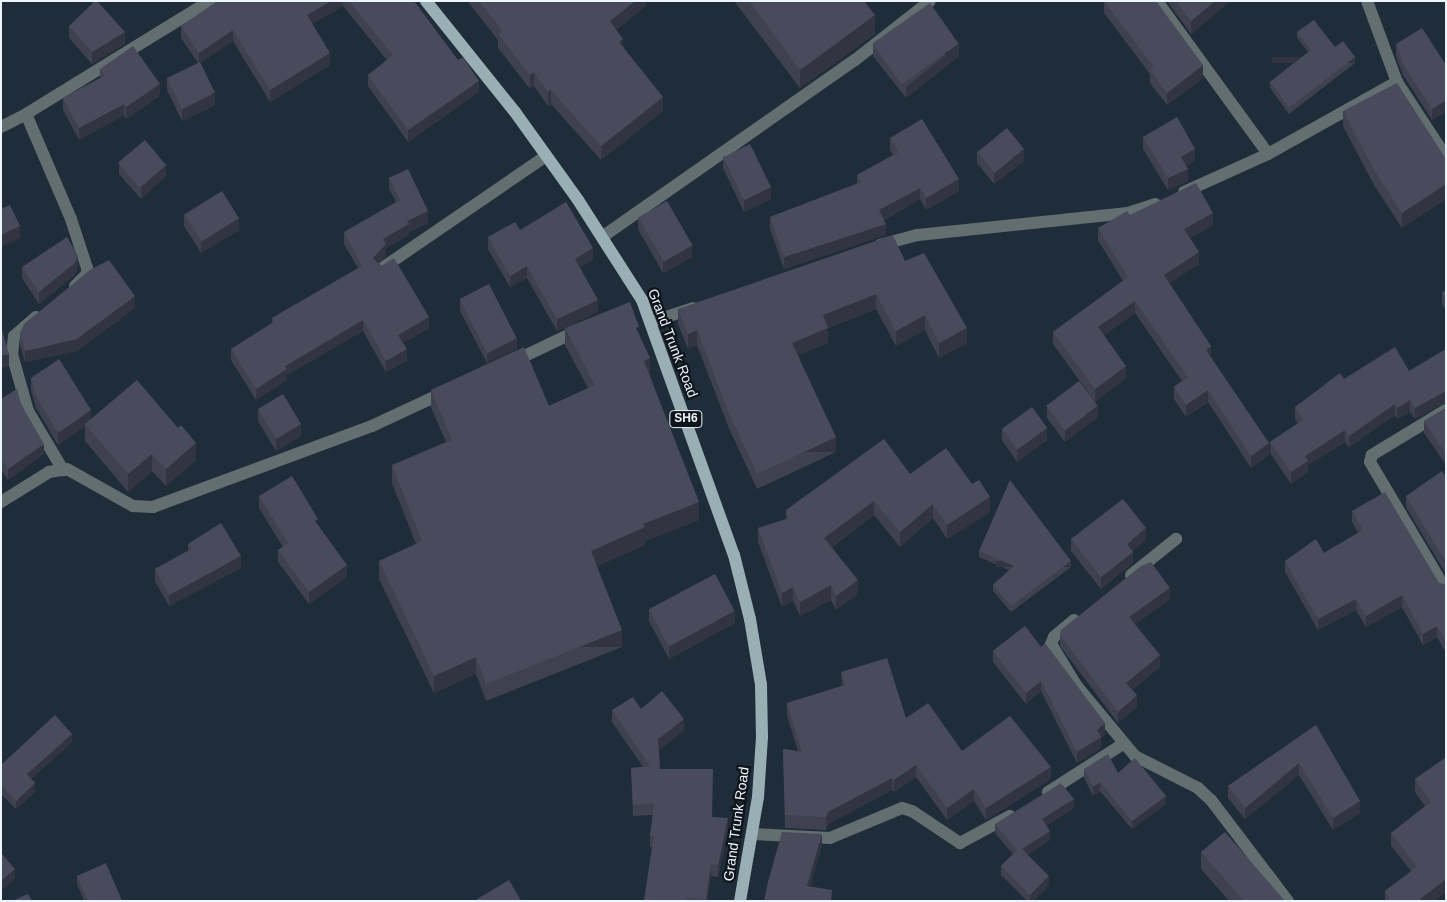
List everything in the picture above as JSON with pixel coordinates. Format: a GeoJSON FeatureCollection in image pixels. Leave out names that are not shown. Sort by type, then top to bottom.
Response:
{"type":"FeatureCollection","features":[{"type":"Feature","properties":{"kind":"main road","name":"Grand Trunk Road"},"geometry":{"type":"LineString","coordinates":[[426,1],[546,156],[602,237],[651,322],[734,555],[750,619],[761,685],[762,737],[758,797],[740,901]]}},
{"type":"Feature","properties":{"kind":"street"},"geometry":{"type":"LineString","coordinates":[[1,127],[26,114],[210,1]]}},
{"type":"Feature","properties":{"kind":"street"},"geometry":{"type":"LineString","coordinates":[[602,237],[848,65],[930,1]]}},
{"type":"Feature","properties":{"kind":"street"},"geometry":{"type":"LineString","coordinates":[[1157,1],[1268,154]]}},
{"type":"Feature","properties":{"kind":"street"},"geometry":{"type":"LineString","coordinates":[[1367,1],[1397,82],[1442,141],[1446,157]]}},
{"type":"Feature","properties":{"kind":"street"},"geometry":{"type":"LineString","coordinates":[[864,250],[918,235],[1128,213],[1171,198],[1268,154],[1397,82]]}},
{"type":"Feature","properties":{"kind":"street"},"geometry":{"type":"LineString","coordinates":[[26,114],[71,219],[87,268],[82,280],[61,297]]}},
{"type":"Feature","properties":{"kind":"street"},"geometry":{"type":"LineString","coordinates":[[381,269],[546,156]]}},
{"type":"Feature","properties":{"kind":"street"},"geometry":{"type":"LineString","coordinates":[[651,322],[707,303]]}},
{"type":"Feature","properties":{"kind":"street"},"geometry":{"type":"LineString","coordinates":[[46,308],[18,331],[12,354],[28,411],[63,470]]}},
{"type":"Feature","properties":{"kind":"street"},"geometry":{"type":"LineString","coordinates":[[505,365],[591,325]]}},
{"type":"Feature","properties":{"kind":"street"},"geometry":{"type":"LineString","coordinates":[[1,502],[49,472],[63,470],[76,472],[133,506],[152,507],[372,426],[460,385]]}},
{"type":"Feature","properties":{"kind":"street"},"geometry":{"type":"LineString","coordinates":[[1446,410],[1372,455],[1370,462],[1446,590]]}},
{"type":"Feature","properties":{"kind":"street"},"geometry":{"type":"LineString","coordinates":[[1122,582],[1176,539]]}},
{"type":"Feature","properties":{"kind":"street"},"geometry":{"type":"LineString","coordinates":[[1084,612],[1054,636],[1052,648],[1123,744],[1141,761],[1204,794],[1288,901]]}},
{"type":"Feature","properties":{"kind":"street"},"geometry":{"type":"LineString","coordinates":[[1039,797],[1123,744]]}},
{"type":"Feature","properties":{"kind":"street"},"geometry":{"type":"LineString","coordinates":[[752,834],[830,838],[902,808],[912,810],[960,843],[1022,808]]}},
{"type":"Feature","properties":{"kind":"building"},"geometry":{"type":"Polygon","coordinates":[[[95,1],[125,32],[92,52],[69,26],[95,1]]]}},
{"type":"Feature","properties":{"kind":"building"},"geometry":{"type":"Polygon","coordinates":[[[218,1],[331,1],[307,15],[330,53],[270,90],[233,30],[199,53],[181,26],[218,1]]]}},
{"type":"Feature","properties":{"kind":"building"},"geometry":{"type":"Polygon","coordinates":[[[349,1],[414,1],[458,60],[463,57],[479,81],[408,130],[368,75],[393,55],[349,1]]]}},
{"type":"Feature","properties":{"kind":"building"},"geometry":{"type":"Polygon","coordinates":[[[479,1],[635,1],[610,21],[623,39],[619,42],[663,97],[601,146],[551,90],[548,92],[534,72],[530,75],[498,34],[503,31],[479,1]]]}},
{"type":"Feature","properties":{"kind":"building"},"geometry":{"type":"Polygon","coordinates":[[[749,1],[864,1],[875,15],[800,70],[749,1]]]}},
{"type":"Feature","properties":{"kind":"building"},"geometry":{"type":"Polygon","coordinates":[[[1104,1],[1156,1],[1203,65],[1167,93],[1150,70],[1154,67],[1104,1]]]}},
{"type":"Feature","properties":{"kind":"building"},"geometry":{"type":"Polygon","coordinates":[[[1176,1],[1215,1],[1191,21],[1176,1]]]}},
{"type":"Feature","properties":{"kind":"building"},"geometry":{"type":"Polygon","coordinates":[[[930,3],[959,44],[901,84],[873,43],[930,3]]]}},
{"type":"Feature","properties":{"kind":"building"},"geometry":{"type":"Polygon","coordinates":[[[1314,20],[1335,47],[1343,41],[1355,57],[1289,108],[1270,82],[1311,50],[1297,32],[1314,20]]]}},
{"type":"Feature","properties":{"kind":"building"},"geometry":{"type":"Polygon","coordinates":[[[1422,28],[1446,65],[1446,100],[1432,109],[1403,64],[1396,44],[1422,28]]]}},
{"type":"Feature","properties":{"kind":"building"},"geometry":{"type":"Polygon","coordinates":[[[133,46],[160,84],[126,107],[124,104],[79,128],[63,98],[104,76],[100,69],[133,46]]]}},
{"type":"Feature","properties":{"kind":"building"},"geometry":{"type":"Polygon","coordinates":[[[200,62],[215,93],[182,109],[167,78],[200,62]]]}},
{"type":"Feature","properties":{"kind":"building"},"geometry":{"type":"Polygon","coordinates":[[[1397,83],[1446,159],[1446,184],[1402,213],[1374,170],[1343,111],[1397,83]]]}},
{"type":"Feature","properties":{"kind":"building"},"geometry":{"type":"Polygon","coordinates":[[[1177,117],[1195,149],[1181,157],[1188,169],[1168,178],[1143,137],[1177,117]]]}},
{"type":"Feature","properties":{"kind":"building"},"geometry":{"type":"Polygon","coordinates":[[[922,119],[959,179],[926,198],[920,188],[879,210],[886,224],[784,257],[770,217],[861,182],[857,175],[899,152],[890,138],[922,119]]]}},
{"type":"Feature","properties":{"kind":"building"},"geometry":{"type":"Polygon","coordinates":[[[1007,128],[1024,149],[994,173],[977,152],[1007,128]]]}},
{"type":"Feature","properties":{"kind":"building"},"geometry":{"type":"Polygon","coordinates":[[[145,140],[166,165],[139,188],[118,162],[145,140]]]}},
{"type":"Feature","properties":{"kind":"building"},"geometry":{"type":"Polygon","coordinates":[[[750,144],[771,187],[744,200],[723,157],[750,144]]]}},
{"type":"Feature","properties":{"kind":"building"},"geometry":{"type":"Polygon","coordinates":[[[408,169],[428,211],[407,221],[409,224],[383,239],[386,244],[373,258],[381,266],[394,258],[429,317],[398,335],[407,349],[386,361],[363,320],[285,366],[287,369],[256,389],[231,349],[274,322],[272,318],[362,266],[344,232],[400,200],[389,178],[408,169]]]}},
{"type":"Feature","properties":{"kind":"building"},"geometry":{"type":"Polygon","coordinates":[[[1196,183],[1213,213],[1184,229],[1199,252],[1164,275],[1211,346],[1206,350],[1269,443],[1251,456],[1208,390],[1186,405],[1174,387],[1188,377],[1135,301],[1098,327],[1126,366],[1095,389],[1053,332],[1128,277],[1098,228],[1127,211],[1130,215],[1196,183]]]}},
{"type":"Feature","properties":{"kind":"building"},"geometry":{"type":"Polygon","coordinates":[[[222,191],[239,218],[202,241],[185,214],[222,191]]]}},
{"type":"Feature","properties":{"kind":"building"},"geometry":{"type":"Polygon","coordinates":[[[667,201],[692,245],[664,262],[638,218],[667,201]]]}},
{"type":"Feature","properties":{"kind":"building"},"geometry":{"type":"Polygon","coordinates":[[[566,202],[593,248],[575,259],[598,300],[557,319],[527,266],[510,276],[488,237],[515,222],[520,230],[566,202]]]}},
{"type":"Feature","properties":{"kind":"building"},"geometry":{"type":"Polygon","coordinates":[[[10,205],[20,226],[1,235],[1,209],[10,205]]]}},
{"type":"Feature","properties":{"kind":"building"},"geometry":{"type":"Polygon","coordinates":[[[893,235],[905,261],[924,253],[967,328],[939,343],[925,315],[896,331],[876,294],[823,315],[828,328],[792,343],[836,437],[757,474],[728,411],[697,330],[688,334],[678,309],[893,235]]]}},
{"type":"Feature","properties":{"kind":"building"},"geometry":{"type":"Polygon","coordinates":[[[67,237],[78,256],[75,263],[39,292],[22,267],[67,237]]]}},
{"type":"Feature","properties":{"kind":"building"},"geometry":{"type":"Polygon","coordinates":[[[109,260],[135,296],[77,339],[25,351],[20,333],[24,324],[90,270],[109,260]]]}},
{"type":"Feature","properties":{"kind":"building"},"geometry":{"type":"Polygon","coordinates":[[[489,284],[517,338],[487,353],[460,299],[489,284]]]}},
{"type":"Feature","properties":{"kind":"building"},"geometry":{"type":"Polygon","coordinates":[[[1446,290],[1446,300],[1442,293],[1446,290]]]}},
{"type":"Feature","properties":{"kind":"building"},"geometry":{"type":"Polygon","coordinates":[[[630,302],[639,327],[636,328],[650,358],[644,361],[699,502],[643,524],[645,527],[591,551],[622,630],[486,684],[476,657],[434,676],[379,561],[422,541],[392,465],[452,440],[431,390],[524,347],[549,406],[595,385],[565,328],[630,302]]]}},
{"type":"Feature","properties":{"kind":"building"},"geometry":{"type":"Polygon","coordinates":[[[1,327],[9,354],[1,356],[1,327]]]}},
{"type":"Feature","properties":{"kind":"building"},"geometry":{"type":"Polygon","coordinates":[[[1395,347],[1409,371],[1446,349],[1446,391],[1415,408],[1410,400],[1397,408],[1395,404],[1349,436],[1345,430],[1305,456],[1308,461],[1291,472],[1270,442],[1303,420],[1295,407],[1340,373],[1344,379],[1395,347]]]}},
{"type":"Feature","properties":{"kind":"building"},"geometry":{"type":"Polygon","coordinates":[[[59,359],[91,410],[58,433],[36,396],[31,378],[59,359]]]}},
{"type":"Feature","properties":{"kind":"building"},"geometry":{"type":"Polygon","coordinates":[[[137,380],[178,428],[181,425],[196,443],[166,469],[152,454],[128,474],[85,424],[137,380]]]}},
{"type":"Feature","properties":{"kind":"building"},"geometry":{"type":"Polygon","coordinates":[[[1079,381],[1098,406],[1065,430],[1046,406],[1079,381]]]}},
{"type":"Feature","properties":{"kind":"building"},"geometry":{"type":"Polygon","coordinates":[[[17,389],[21,404],[44,444],[8,469],[1,460],[1,399],[17,389]]]}},
{"type":"Feature","properties":{"kind":"building"},"geometry":{"type":"Polygon","coordinates":[[[283,394],[301,424],[276,439],[258,409],[283,394]]]}},
{"type":"Feature","properties":{"kind":"building"},"geometry":{"type":"Polygon","coordinates":[[[1032,407],[1047,428],[1017,450],[1002,429],[1032,407]]]}},
{"type":"Feature","properties":{"kind":"building"},"geometry":{"type":"Polygon","coordinates":[[[1446,408],[1446,454],[1424,421],[1446,408]]]}},
{"type":"Feature","properties":{"kind":"building"},"geometry":{"type":"Polygon","coordinates":[[[884,439],[910,474],[946,448],[972,484],[979,480],[990,497],[947,525],[933,504],[900,532],[874,501],[824,538],[858,580],[836,596],[831,585],[800,602],[793,587],[782,593],[758,528],[788,519],[786,510],[884,439]]]}},
{"type":"Feature","properties":{"kind":"building"},"geometry":{"type":"Polygon","coordinates":[[[1442,471],[1446,477],[1446,562],[1406,496],[1442,471]]]}},
{"type":"Feature","properties":{"kind":"building"},"geometry":{"type":"Polygon","coordinates":[[[292,476],[318,519],[315,521],[347,565],[309,592],[278,550],[288,543],[259,496],[292,476]]]}},
{"type":"Feature","properties":{"kind":"building"},"geometry":{"type":"Polygon","coordinates":[[[1010,480],[1071,561],[1011,606],[993,585],[1014,566],[979,551],[1010,480]]]}},
{"type":"Feature","properties":{"kind":"building"},"geometry":{"type":"Polygon","coordinates":[[[1385,492],[1439,583],[1446,585],[1446,642],[1437,626],[1423,634],[1402,595],[1366,616],[1356,599],[1318,619],[1285,561],[1316,539],[1324,553],[1363,530],[1352,511],[1385,492]]]}},
{"type":"Feature","properties":{"kind":"building"},"geometry":{"type":"Polygon","coordinates":[[[1123,499],[1146,528],[1127,544],[1133,552],[1101,577],[1071,539],[1123,499]]]}},
{"type":"Feature","properties":{"kind":"building"},"geometry":{"type":"Polygon","coordinates":[[[221,523],[241,556],[169,595],[155,569],[191,549],[188,544],[221,523]]]}},
{"type":"Feature","properties":{"kind":"building"},"geometry":{"type":"Polygon","coordinates":[[[1151,562],[1170,588],[1129,617],[1160,655],[1126,683],[1137,695],[1118,712],[1060,635],[1061,630],[1141,566],[1151,562]]]}},
{"type":"Feature","properties":{"kind":"building"},"geometry":{"type":"Polygon","coordinates":[[[715,574],[735,611],[668,646],[649,609],[715,574]]]}},
{"type":"Feature","properties":{"kind":"building"},"geometry":{"type":"Polygon","coordinates":[[[1025,626],[1041,647],[1045,643],[1105,723],[1097,730],[1101,737],[1077,752],[1041,681],[1026,693],[993,651],[1025,626]]]}},
{"type":"Feature","properties":{"kind":"building"},"geometry":{"type":"Polygon","coordinates":[[[887,658],[906,718],[928,703],[962,751],[1010,716],[1051,767],[986,808],[974,789],[947,808],[916,765],[894,780],[892,778],[828,812],[826,817],[785,815],[783,749],[802,752],[787,703],[845,685],[841,672],[887,658]]]}},
{"type":"Feature","properties":{"kind":"building"},"geometry":{"type":"Polygon","coordinates":[[[662,691],[684,719],[658,739],[660,769],[713,769],[712,817],[728,818],[718,865],[711,864],[706,900],[687,897],[686,901],[644,901],[654,836],[650,836],[654,803],[633,805],[631,768],[650,766],[612,710],[633,697],[641,709],[662,691]]]}},
{"type":"Feature","properties":{"kind":"building"},"geometry":{"type":"Polygon","coordinates":[[[55,715],[72,734],[27,774],[35,783],[16,801],[1,785],[1,765],[55,715]]]}},
{"type":"Feature","properties":{"kind":"building"},"geometry":{"type":"Polygon","coordinates":[[[1316,725],[1360,801],[1333,818],[1299,763],[1245,808],[1228,786],[1316,725]]]}},
{"type":"Feature","properties":{"kind":"building"},"geometry":{"type":"Polygon","coordinates":[[[1108,754],[1118,773],[1135,758],[1166,796],[1132,821],[1100,782],[1093,787],[1084,769],[1108,754]]]}},
{"type":"Feature","properties":{"kind":"building"},"geometry":{"type":"Polygon","coordinates":[[[1445,758],[1446,879],[1420,899],[1421,901],[1385,901],[1389,898],[1385,891],[1417,867],[1391,833],[1431,802],[1415,779],[1445,758]]]}},
{"type":"Feature","properties":{"kind":"building"},"geometry":{"type":"Polygon","coordinates":[[[1061,783],[1074,799],[1042,819],[1050,831],[1022,849],[1049,876],[1030,895],[1001,866],[1017,850],[995,824],[1061,783]]]}},
{"type":"Feature","properties":{"kind":"building"},"geometry":{"type":"Polygon","coordinates":[[[782,832],[822,834],[807,886],[832,890],[831,901],[764,901],[782,832]]]}},
{"type":"Feature","properties":{"kind":"building"},"geometry":{"type":"Polygon","coordinates":[[[1225,832],[1285,901],[1244,901],[1201,852],[1225,832]]]}},
{"type":"Feature","properties":{"kind":"building"},"geometry":{"type":"Polygon","coordinates":[[[1,853],[15,869],[1,881],[1,853]]]}},
{"type":"Feature","properties":{"kind":"building"},"geometry":{"type":"Polygon","coordinates":[[[106,863],[122,901],[88,901],[77,876],[106,863]]]}},
{"type":"Feature","properties":{"kind":"building"},"geometry":{"type":"Polygon","coordinates":[[[509,880],[521,901],[474,901],[509,880]]]}},
{"type":"Feature","properties":{"kind":"building"},"geometry":{"type":"Polygon","coordinates":[[[28,894],[32,901],[12,901],[28,894]]]}}]}
